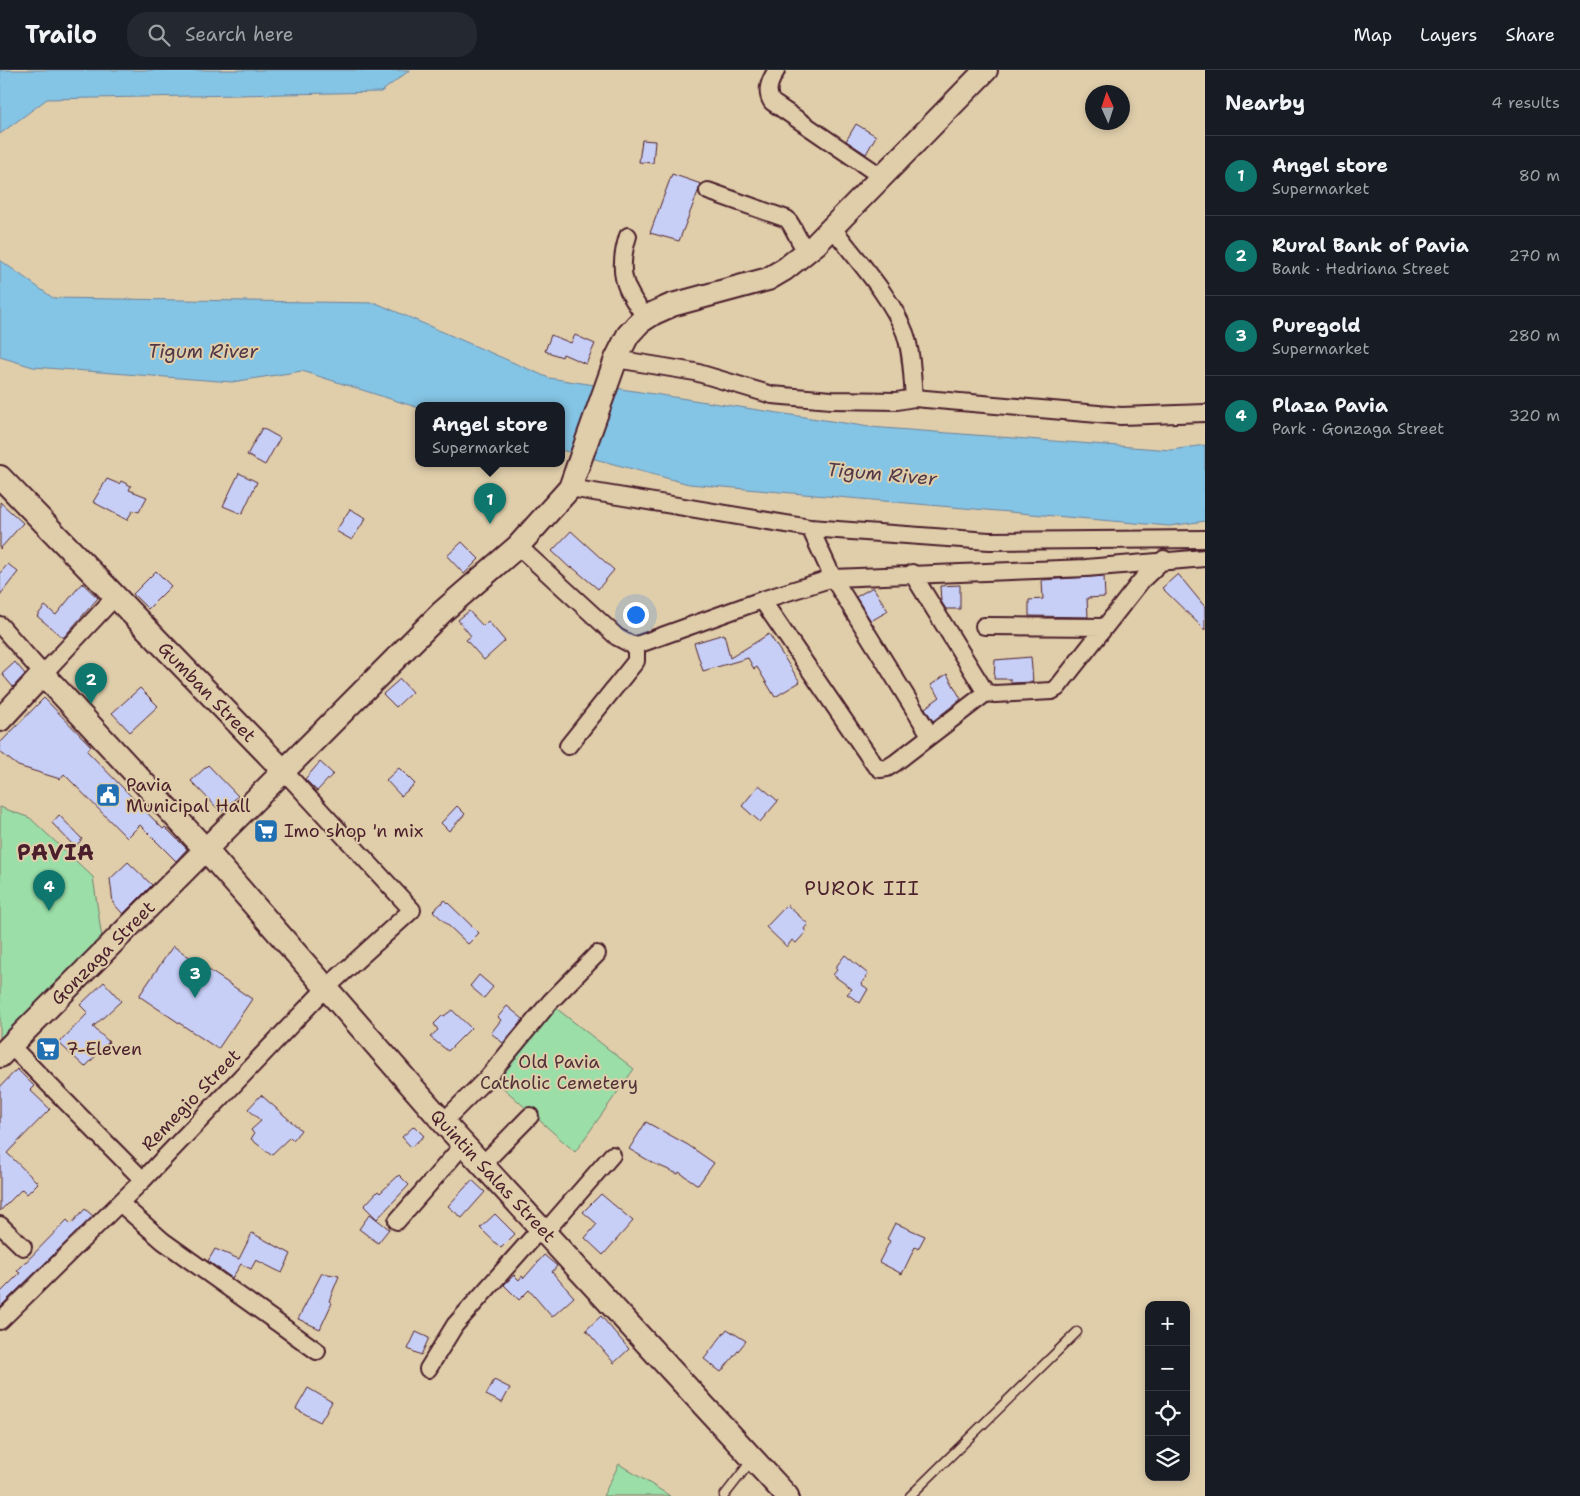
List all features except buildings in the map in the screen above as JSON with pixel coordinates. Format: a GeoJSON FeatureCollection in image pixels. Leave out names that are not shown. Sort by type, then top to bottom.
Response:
{"type":"FeatureCollection","features":[{"type":"Feature","properties":{"kind":"street"},"geometry":{"type":"LineString","coordinates":[[986,70],[832,228],[786,269],[768,279],[672,305],[646,317],[628,335],[615,364],[572,483],[810,528],[989,541],[1205,539]]}},
{"type":"Feature","properties":{"kind":"street"},"geometry":{"type":"LineString","coordinates":[[776,71],[770,81],[768,90],[772,102],[882,177]]}},
{"type":"Feature","properties":{"kind":"street"},"geometry":{"type":"LineString","coordinates":[[708,191],[787,219],[792,225],[799,244],[809,250]]}},
{"type":"Feature","properties":{"kind":"street"},"geometry":{"type":"LineString","coordinates":[[832,228],[887,301],[905,333],[912,367],[914,398]]}},
{"type":"Feature","properties":{"kind":"street"},"geometry":{"type":"LineString","coordinates":[[628,236],[622,262],[623,276],[630,295],[646,317]]}},
{"type":"Feature","properties":{"kind":"street"},"geometry":{"type":"LineString","coordinates":[[615,364],[695,372],[772,395],[831,400],[897,401],[914,398],[1121,416],[1205,413]]}},
{"type":"Feature","properties":{"kind":"street","name":"Gumban Street"},"geometry":{"type":"LineString","coordinates":[[0,477],[114,598],[283,770],[412,910]]}},
{"type":"Feature","properties":{"kind":"street","name":"Gonzaga Street"},"geometry":{"type":"LineString","coordinates":[[3,1053],[442,612],[518,546],[572,483]]}},
{"type":"Feature","properties":{"kind":"street"},"geometry":{"type":"LineString","coordinates":[[810,528],[833,578],[930,735]]}},
{"type":"Feature","properties":{"kind":"street"},"geometry":{"type":"LineString","coordinates":[[762,600],[874,764],[880,768],[887,768],[986,693],[1052,690],[1057,688],[1141,581],[1162,562],[1170,538]]}},
{"type":"Feature","properties":{"kind":"street"},"geometry":{"type":"LineString","coordinates":[[518,546],[617,637],[626,643],[636,645],[762,600],[833,578],[912,573],[1086,568],[1162,562],[1203,562]]}},
{"type":"Feature","properties":{"kind":"street"},"geometry":{"type":"LineString","coordinates":[[912,573],[986,693]]}},
{"type":"Feature","properties":{"kind":"street"},"geometry":{"type":"LineString","coordinates":[[0,720],[114,598]]}},
{"type":"Feature","properties":{"kind":"street"},"geometry":{"type":"LineString","coordinates":[[0,625],[44,674]]}},
{"type":"Feature","properties":{"kind":"street"},"geometry":{"type":"LineString","coordinates":[[984,626],[1105,627]]}},
{"type":"Feature","properties":{"kind":"street"},"geometry":{"type":"LineString","coordinates":[[568,746],[636,661],[636,645]]}},
{"type":"Feature","properties":{"kind":"street","name":"Quintin Salas Street"},"geometry":{"type":"LineString","coordinates":[[44,674],[206,850],[325,989],[444,1122],[787,1496]]}},
{"type":"Feature","properties":{"kind":"street","name":"Remegio Street"},"geometry":{"type":"LineString","coordinates":[[1,1320],[143,1180],[325,989],[412,910]]}},
{"type":"Feature","properties":{"kind":"street"},"geometry":{"type":"LineString","coordinates":[[444,1122],[488,1076],[550,1002],[597,954]]}},
{"type":"Feature","properties":{"kind":"street"},"geometry":{"type":"LineString","coordinates":[[3,1053],[143,1180]]}},
{"type":"Feature","properties":{"kind":"street"},"geometry":{"type":"LineString","coordinates":[[483,1164],[530,1116]]}},
{"type":"Feature","properties":{"kind":"street"},"geometry":{"type":"LineString","coordinates":[[397,1221],[464,1144]]}},
{"type":"Feature","properties":{"kind":"street"},"geometry":{"type":"LineString","coordinates":[[428,1369],[456,1325],[612,1155]]}},
{"type":"Feature","properties":{"kind":"street"},"geometry":{"type":"LineString","coordinates":[[120,1203],[162,1241],[317,1351]]}},
{"type":"Feature","properties":{"kind":"street"},"geometry":{"type":"LineString","coordinates":[[0,1225],[23,1247]]}},
{"type":"Feature","properties":{"kind":"lane"},"geometry":{"type":"LineString","coordinates":[[910,1496],[1077,1332]]}},
{"type":"Feature","properties":{"kind":"lane"},"geometry":{"type":"LineString","coordinates":[[724,1496],[754,1458]]}},
{"type":"Feature","properties":{"kind":"green space"},"geometry":{"type":"Polygon","coordinates":[[[0,807],[30,818],[93,877],[103,945],[5,1043],[0,1038],[0,807]]]}},
{"type":"Feature","properties":{"kind":"green space","name":"Old Pavia Catholic Cemetery"},"geometry":{"type":"Polygon","coordinates":[[[552,1005],[634,1069],[575,1152],[491,1077],[552,1005]]]}},
{"type":"Feature","properties":{"kind":"green space"},"geometry":{"type":"Polygon","coordinates":[[[619,1464],[670,1496],[603,1496],[619,1464]]]}},
{"type":"Feature","properties":{"kind":"water"},"geometry":{"type":"Polygon","coordinates":[[[0,70],[410,70],[381,92],[47,99],[0,134],[0,70]]]}},
{"type":"Feature","properties":{"kind":"water","name":"Tigum River"},"geometry":{"type":"Polygon","coordinates":[[[0,260],[53,298],[376,303],[549,378],[870,427],[1171,450],[1205,445],[1205,521],[1169,526],[689,484],[565,451],[565,402],[415,402],[415,407],[302,371],[232,382],[33,367],[0,357],[0,260]]]}},
{"type":"Feature","properties":{"kind":"place","name":"Angel store"},"geometry":{"type":"Point","coordinates":[490,524]}},
{"type":"Feature","properties":{"kind":"place","name":"Rural Bank of Pavia"},"geometry":{"type":"Point","coordinates":[91,704]}},
{"type":"Feature","properties":{"kind":"place","name":"Pavia Municipal Hall"},"geometry":{"type":"Point","coordinates":[108,795]}},
{"type":"Feature","properties":{"kind":"place","name":"Imo shop 'n mix"},"geometry":{"type":"Point","coordinates":[266,831]}},
{"type":"Feature","properties":{"kind":"place","name":"Plaza Pavia"},"geometry":{"type":"Point","coordinates":[49,911]}},
{"type":"Feature","properties":{"kind":"place","name":"Puregold"},"geometry":{"type":"Point","coordinates":[195,998]}},
{"type":"Feature","properties":{"kind":"place","name":"7-Eleven"},"geometry":{"type":"Point","coordinates":[48,1049]}},
{"type":"Feature","properties":{"kind":"district","name":"PAVIA"},"geometry":{"type":"Point","coordinates":[56,852]}},
{"type":"Feature","properties":{"kind":"district","name":"PUROK III"},"geometry":{"type":"Point","coordinates":[862,888]}}]}
